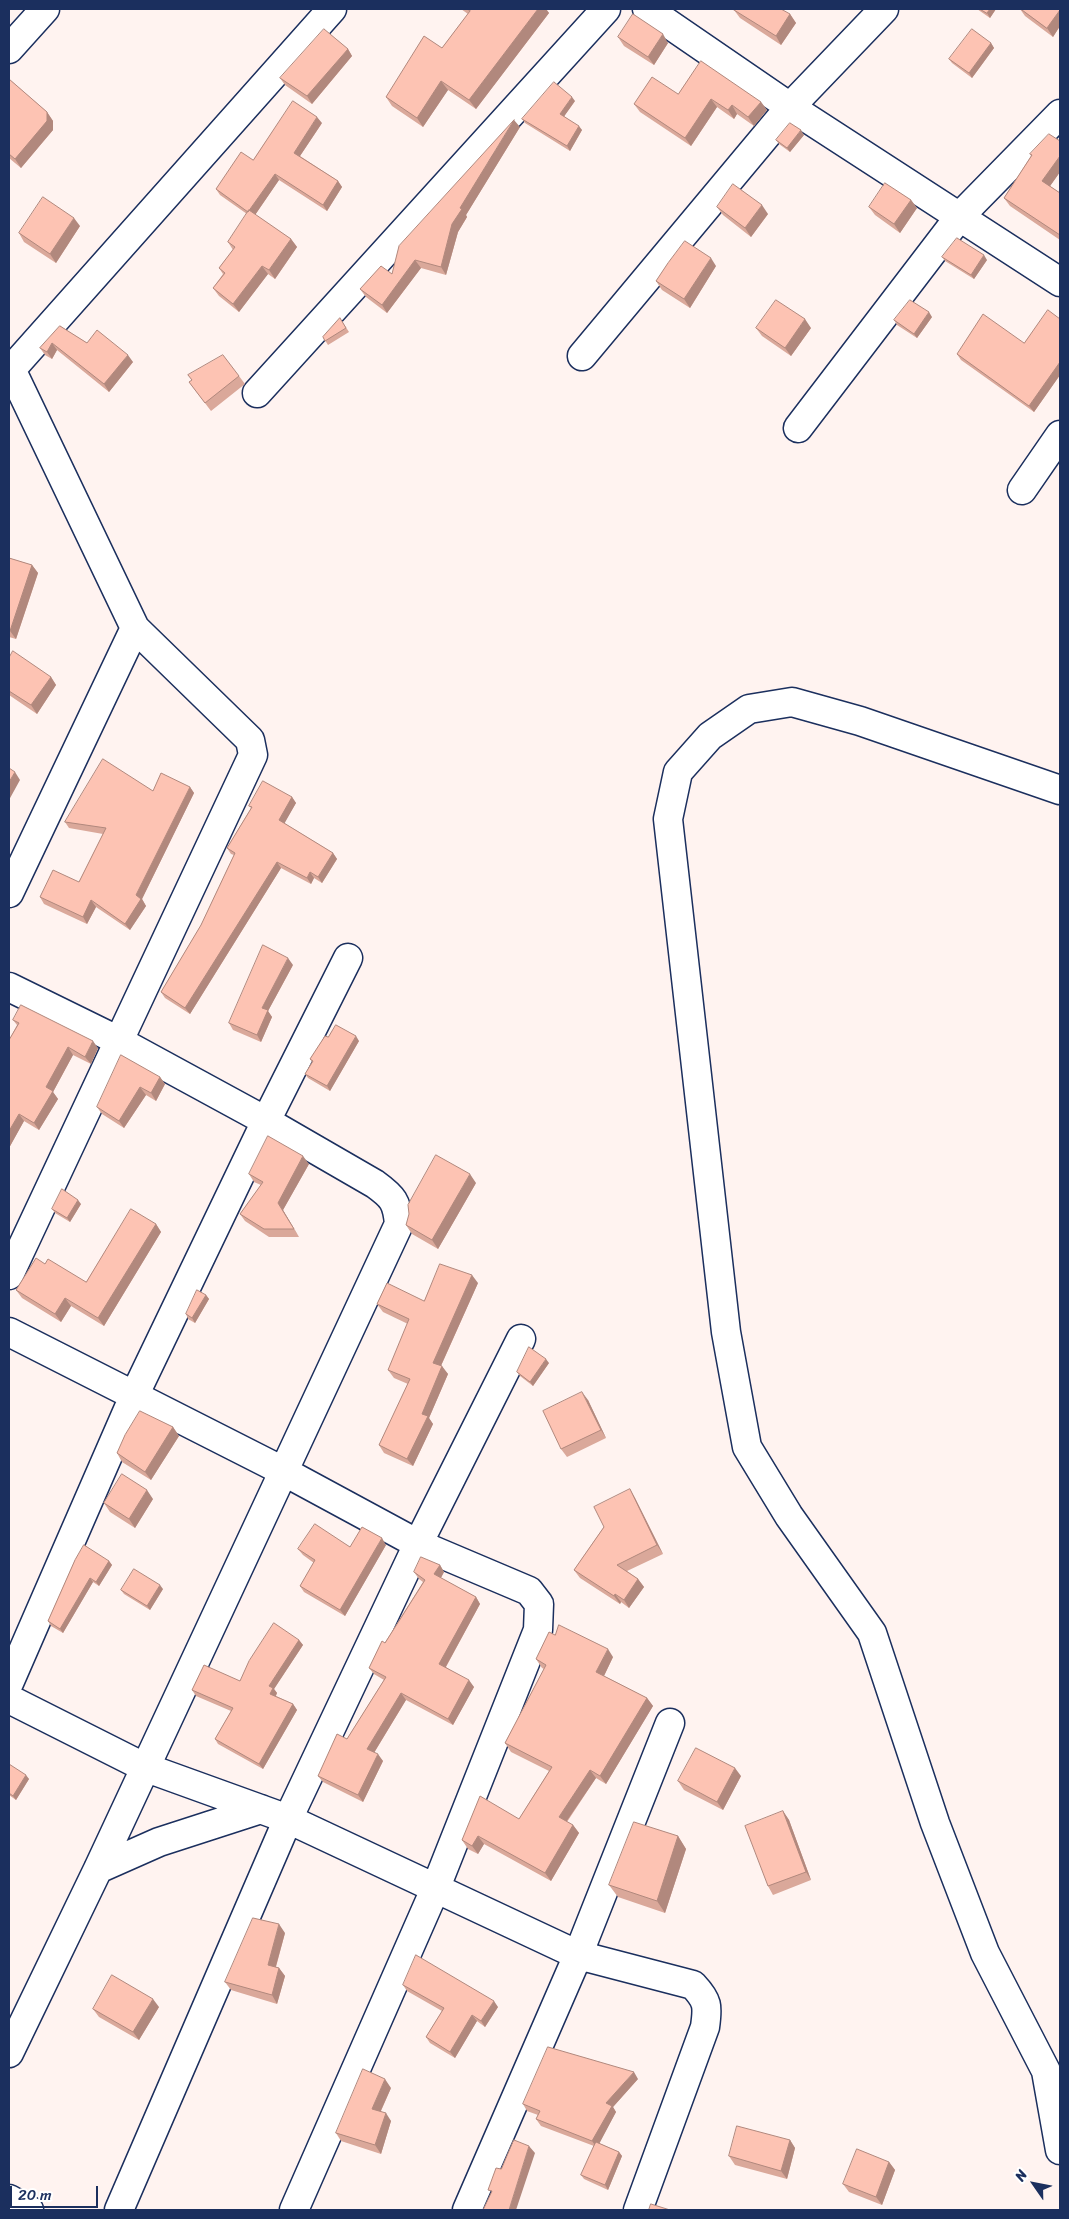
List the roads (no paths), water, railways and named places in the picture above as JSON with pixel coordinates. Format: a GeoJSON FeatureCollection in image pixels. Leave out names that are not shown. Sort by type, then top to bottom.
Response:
{"type":"FeatureCollection","features":[{"type":"Feature","properties":{"kind":"street"},"geometry":{"type":"LineString","coordinates":[[9,49],[45,9]]}},
{"type":"Feature","properties":{"kind":"street"},"geometry":{"type":"LineString","coordinates":[[9,1275],[253,755],[250,740],[135,628],[10,370],[332,9]]}},
{"type":"Feature","properties":{"kind":"street"},"geometry":{"type":"LineString","coordinates":[[257,393],[606,9]]}},
{"type":"Feature","properties":{"kind":"street"},"geometry":{"type":"LineString","coordinates":[[647,9],[790,108],[1060,282]]}},
{"type":"Feature","properties":{"kind":"street"},"geometry":{"type":"LineString","coordinates":[[582,356],[790,108],[884,9]]}},
{"type":"Feature","properties":{"kind":"street"},"geometry":{"type":"LineString","coordinates":[[798,428],[960,216],[1060,114]]}},
{"type":"Feature","properties":{"kind":"street"},"geometry":{"type":"LineString","coordinates":[[1022,490],[1060,435]]}},
{"type":"Feature","properties":{"kind":"street"},"geometry":{"type":"LineString","coordinates":[[9,893],[135,628]]}},
{"type":"Feature","properties":{"kind":"street"},"geometry":{"type":"LineString","coordinates":[[1060,790],[860,720],[792,702],[749,709],[710,736],[678,772],[668,819],[726,1332],[748,1447],[789,1516],[872,1633],[934,1823],[985,1953],[1046,2070],[1060,2150]]}},
{"type":"Feature","properties":{"kind":"street"},"geometry":{"type":"LineString","coordinates":[[9,1684],[134,1396],[266,1121],[348,958]]}},
{"type":"Feature","properties":{"kind":"street"},"geometry":{"type":"LineString","coordinates":[[9,987],[119,1041],[266,1121],[390,1194],[398,1207],[399,1224],[98,1869],[9,2052]]}},
{"type":"Feature","properties":{"kind":"street"},"geometry":{"type":"LineString","coordinates":[[9,1332],[283,1472],[418,1544],[529,1591],[539,1604],[538,1630],[436,1887],[294,2210]]}},
{"type":"Feature","properties":{"kind":"street"},"geometry":{"type":"LineString","coordinates":[[120,2210],[288,1819],[418,1544],[521,1339]]}},
{"type":"Feature","properties":{"kind":"street"},"geometry":{"type":"LineString","coordinates":[[9,1699],[144,1767],[288,1819],[578,1955],[693,1985],[702,1995],[708,2007],[705,2027],[640,2210]]}},
{"type":"Feature","properties":{"kind":"street"},"geometry":{"type":"LineString","coordinates":[[467,2210],[578,1955],[670,1723]]}},
{"type":"Feature","properties":{"kind":"street"},"geometry":{"type":"LineString","coordinates":[[98,1869],[159,1842],[261,1809]]}},
{"type":"Feature","properties":{"kind":"street"},"geometry":{"type":"LineString","coordinates":[[9,2199],[29,2210]]}}]}
